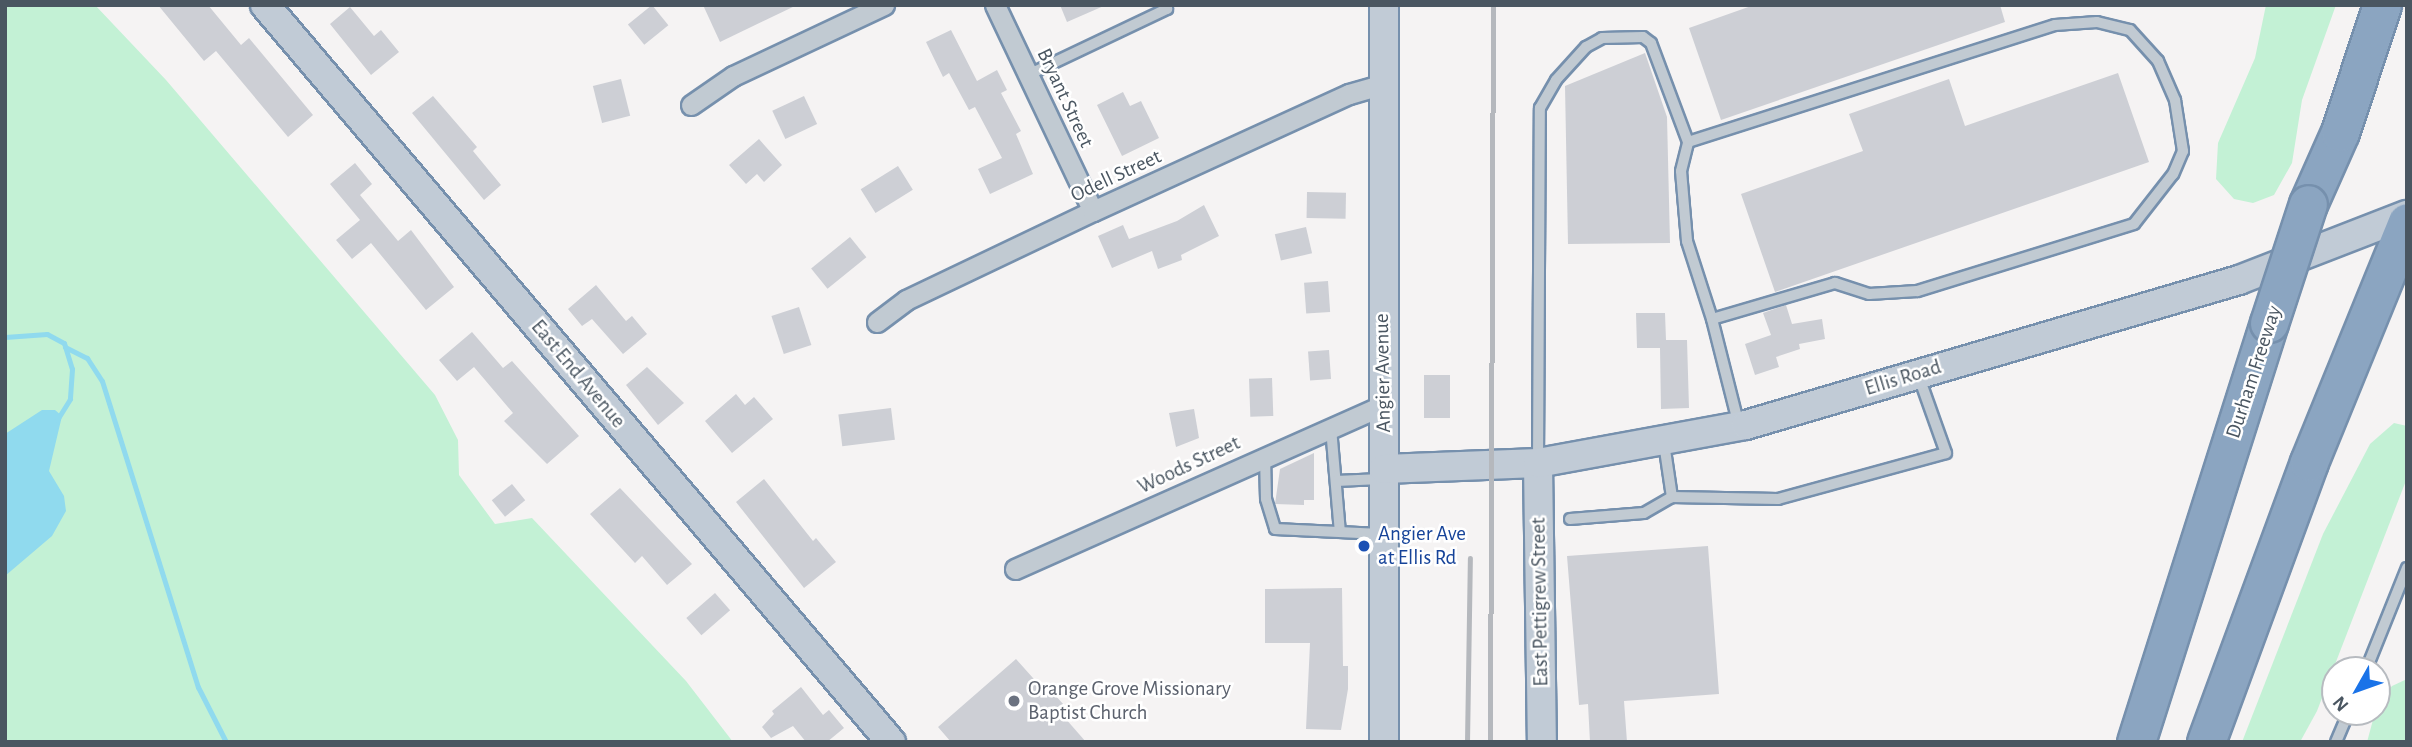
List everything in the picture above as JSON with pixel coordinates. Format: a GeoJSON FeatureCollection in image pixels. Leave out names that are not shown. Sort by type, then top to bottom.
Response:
{"type":"FeatureCollection","features":[{"type":"Feature","properties":{"kind":"highway"},"geometry":{"type":"LineString","coordinates":[[2340,132],[2343,74],[2361,5]]}},
{"type":"Feature","properties":{"kind":"highway","name":"Durham Freeway"},"geometry":{"type":"LineString","coordinates":[[2136,742],[2308,204],[2340,132],[2382,5]]}},
{"type":"Feature","properties":{"kind":"highway"},"geometry":{"type":"LineString","coordinates":[[2206,742],[2309,462],[2407,222]]}},
{"type":"Feature","properties":{"kind":"main road","name":"East End Avenue"},"geometry":{"type":"LineString","coordinates":[[265,5],[891,742]]}},
{"type":"Feature","properties":{"kind":"main road","name":"Angier Avenue"},"geometry":{"type":"LineString","coordinates":[[1384,5],[1381,85],[1384,742]]}},
{"type":"Feature","properties":{"kind":"main road","name":"Ellis Road"},"geometry":{"type":"LineString","coordinates":[[1384,474],[1538,463],[1664,442],[1739,426],[2239,280],[2407,215]]}},
{"type":"Feature","properties":{"kind":"main road","name":"East Pettigrew Street"},"geometry":{"type":"LineString","coordinates":[[1538,463],[1542,742]]}},
{"type":"Feature","properties":{"kind":"street"},"geometry":{"type":"LineString","coordinates":[[691,105],[733,76],[884,5]]}},
{"type":"Feature","properties":{"kind":"street","name":"Bryant Street"},"geometry":{"type":"LineString","coordinates":[[995,5],[1093,211]]}},
{"type":"Feature","properties":{"kind":"street","name":"Odell Street"},"geometry":{"type":"LineString","coordinates":[[877,322],[906,300],[1093,211],[1349,94],[1381,85]]}},
{"type":"Feature","properties":{"kind":"street","name":"Woods Street"},"geometry":{"type":"LineString","coordinates":[[1015,569],[1331,425],[1383,405]]}},
{"type":"Feature","properties":{"kind":"lane"},"geometry":{"type":"LineString","coordinates":[[1030,74],[1167,9],[1166,5]]}},
{"type":"Feature","properties":{"kind":"lane"},"geometry":{"type":"LineString","coordinates":[[1688,142],[2055,25],[2097,22],[2130,30],[2158,61],[2175,100],[2183,151],[2173,174],[2134,224],[1917,291],[1869,294],[1835,283],[1713,319]]}},
{"type":"Feature","properties":{"kind":"lane"},"geometry":{"type":"LineString","coordinates":[[1538,463],[1540,108],[1556,80],[1586,47],[1602,38],[1643,37],[1651,43],[1688,142],[1681,172],[1687,241],[1713,319],[1739,426]]}},
{"type":"Feature","properties":{"kind":"lane"},"geometry":{"type":"LineString","coordinates":[[1570,519],[1644,513],[1672,497],[1778,499],[1945,453],[1918,373]]}},
{"type":"Feature","properties":{"kind":"lane"},"geometry":{"type":"LineString","coordinates":[[1331,425],[1339,532]]}},
{"type":"Feature","properties":{"kind":"lane"},"geometry":{"type":"LineString","coordinates":[[1664,442],[1672,497]]}},
{"type":"Feature","properties":{"kind":"lane"},"geometry":{"type":"LineString","coordinates":[[1265,455],[1266,499],[1275,529],[1385,534]]}},
{"type":"Feature","properties":{"kind":"lane"},"geometry":{"type":"LineString","coordinates":[[1336,481],[1384,474]]}},
{"type":"Feature","properties":{"kind":"lane"},"geometry":{"type":"LineString","coordinates":[[2372,656],[2407,568]]}},
{"type":"Feature","properties":{"kind":"green space"},"geometry":{"type":"Polygon","coordinates":[[[5,5],[95,5],[166,80],[435,395],[458,440],[459,475],[495,524],[532,518],[686,681],[733,742],[5,742],[5,5]]]}},
{"type":"Feature","properties":{"kind":"green space"},"geometry":{"type":"Polygon","coordinates":[[[2266,5],[2336,5],[2302,100],[2292,163],[2274,195],[2253,203],[2234,199],[2216,179],[2218,143],[2255,58],[2266,5]]]}},
{"type":"Feature","properties":{"kind":"green space"},"geometry":{"type":"Polygon","coordinates":[[[2394,423],[2407,426],[2407,478],[2338,656],[2321,656],[2321,701],[2317,711],[2300,742],[2242,742],[2323,534],[2370,444],[2394,423]]]}},
{"type":"Feature","properties":{"kind":"green space"},"geometry":{"type":"Polygon","coordinates":[[[2407,679],[2407,742],[2367,742],[2371,726],[2391,726],[2392,686],[2407,679]]]}},
{"type":"Feature","properties":{"kind":"water"},"geometry":{"type":"Polygon","coordinates":[[[42,410],[55,410],[62,416],[49,471],[64,496],[66,511],[52,536],[5,576],[5,434],[42,410]]]}},
{"type":"Feature","properties":{"kind":"building"},"geometry":{"type":"Polygon","coordinates":[[[158,5],[208,5],[241,45],[249,38],[313,115],[288,137],[216,51],[204,61],[158,5]]]}},
{"type":"Feature","properties":{"kind":"building"},"geometry":{"type":"Polygon","coordinates":[[[652,5],[668,25],[644,45],[628,25],[652,5]]]}},
{"type":"Feature","properties":{"kind":"building"},"geometry":{"type":"Polygon","coordinates":[[[703,5],[797,5],[720,42],[703,5]]]}},
{"type":"Feature","properties":{"kind":"building"},"geometry":{"type":"Polygon","coordinates":[[[1060,5],[1106,5],[1067,22],[1060,5]]]}},
{"type":"Feature","properties":{"kind":"building"},"geometry":{"type":"Polygon","coordinates":[[[1754,5],[2000,5],[2005,22],[1721,120],[1689,28],[1754,5]]]}},
{"type":"Feature","properties":{"kind":"building"},"geometry":{"type":"Polygon","coordinates":[[[350,7],[374,36],[381,30],[399,52],[371,75],[330,24],[350,7]]]}},
{"type":"Feature","properties":{"kind":"building"},"geometry":{"type":"Polygon","coordinates":[[[951,30],[977,81],[997,70],[1007,90],[1001,93],[1021,131],[1016,134],[1033,174],[990,194],[978,169],[1002,158],[975,107],[969,110],[949,73],[943,77],[926,42],[951,30]]]}},
{"type":"Feature","properties":{"kind":"building"},"geometry":{"type":"Polygon","coordinates":[[[1645,53],[1667,117],[1670,243],[1568,244],[1565,86],[1645,53]]]}},
{"type":"Feature","properties":{"kind":"building"},"geometry":{"type":"Polygon","coordinates":[[[2118,73],[2149,162],[1775,292],[1741,194],[1863,151],[1849,114],[1949,79],[1965,126],[2118,73]]]}},
{"type":"Feature","properties":{"kind":"building"},"geometry":{"type":"Polygon","coordinates":[[[621,79],[630,116],[602,123],[593,86],[621,79]]]}},
{"type":"Feature","properties":{"kind":"building"},"geometry":{"type":"Polygon","coordinates":[[[1123,92],[1130,106],[1141,101],[1159,138],[1122,156],[1097,105],[1123,92]]]}},
{"type":"Feature","properties":{"kind":"building"},"geometry":{"type":"Polygon","coordinates":[[[433,96],[477,147],[473,151],[501,185],[484,200],[412,113],[433,96]]]}},
{"type":"Feature","properties":{"kind":"building"},"geometry":{"type":"Polygon","coordinates":[[[804,96],[817,124],[785,139],[772,111],[804,96]]]}},
{"type":"Feature","properties":{"kind":"building"},"geometry":{"type":"Polygon","coordinates":[[[759,139],[782,165],[764,182],[757,174],[746,184],[729,165],[759,139]]]}},
{"type":"Feature","properties":{"kind":"building"},"geometry":{"type":"Polygon","coordinates":[[[355,163],[372,184],[360,195],[398,241],[411,230],[454,287],[426,310],[371,243],[352,259],[336,240],[360,220],[330,184],[355,163]]]}},
{"type":"Feature","properties":{"kind":"building"},"geometry":{"type":"Polygon","coordinates":[[[898,166],[913,190],[876,213],[861,189],[898,166]]]}},
{"type":"Feature","properties":{"kind":"building"},"geometry":{"type":"Polygon","coordinates":[[[1307,192],[1346,193],[1346,219],[1307,218],[1307,192]]]}},
{"type":"Feature","properties":{"kind":"building"},"geometry":{"type":"Polygon","coordinates":[[[1204,205],[1219,236],[1181,255],[1182,260],[1158,269],[1152,251],[1112,268],[1098,236],[1123,225],[1129,239],[1177,221],[1204,205]]]}},
{"type":"Feature","properties":{"kind":"building"},"geometry":{"type":"Polygon","coordinates":[[[1306,227],[1312,253],[1281,261],[1275,234],[1306,227]]]}},
{"type":"Feature","properties":{"kind":"building"},"geometry":{"type":"Polygon","coordinates":[[[850,237],[866,257],[828,289],[811,268],[850,237]]]}},
{"type":"Feature","properties":{"kind":"building"},"geometry":{"type":"Polygon","coordinates":[[[1328,281],[1330,312],[1306,314],[1304,283],[1328,281]]]}},
{"type":"Feature","properties":{"kind":"building"},"geometry":{"type":"Polygon","coordinates":[[[596,285],[626,321],[632,316],[647,334],[623,354],[592,319],[582,326],[568,309],[596,285]]]}},
{"type":"Feature","properties":{"kind":"building"},"geometry":{"type":"Polygon","coordinates":[[[1786,305],[1792,324],[1822,319],[1825,339],[1799,344],[1800,349],[1776,357],[1779,367],[1755,375],[1745,344],[1771,335],[1763,313],[1786,305]]]}},
{"type":"Feature","properties":{"kind":"building"},"geometry":{"type":"Polygon","coordinates":[[[799,307],[811,345],[784,354],[771,316],[799,307]]]}},
{"type":"Feature","properties":{"kind":"building"},"geometry":{"type":"Polygon","coordinates":[[[1636,313],[1665,313],[1666,340],[1687,340],[1689,408],[1661,409],[1660,348],[1637,348],[1636,313]]]}},
{"type":"Feature","properties":{"kind":"building"},"geometry":{"type":"Polygon","coordinates":[[[472,332],[503,368],[512,361],[579,436],[547,464],[504,421],[513,413],[474,367],[457,381],[439,360],[472,332]]]}},
{"type":"Feature","properties":{"kind":"building"},"geometry":{"type":"Polygon","coordinates":[[[1329,350],[1331,379],[1310,380],[1308,351],[1329,350]]]}},
{"type":"Feature","properties":{"kind":"building"},"geometry":{"type":"Polygon","coordinates":[[[647,367],[684,403],[658,425],[626,385],[647,367]]]}},
{"type":"Feature","properties":{"kind":"building"},"geometry":{"type":"Polygon","coordinates":[[[1424,375],[1450,375],[1450,418],[1424,418],[1424,375]]]}},
{"type":"Feature","properties":{"kind":"building"},"geometry":{"type":"Polygon","coordinates":[[[1272,378],[1273,416],[1250,417],[1249,379],[1272,378]]]}},
{"type":"Feature","properties":{"kind":"building"},"geometry":{"type":"Polygon","coordinates":[[[736,394],[745,405],[754,397],[773,419],[732,453],[705,421],[736,394]]]}},
{"type":"Feature","properties":{"kind":"building"},"geometry":{"type":"Polygon","coordinates":[[[891,408],[895,440],[842,446],[838,414],[891,408]]]}},
{"type":"Feature","properties":{"kind":"building"},"geometry":{"type":"Polygon","coordinates":[[[1194,409],[1199,438],[1176,447],[1169,413],[1194,409]]]}},
{"type":"Feature","properties":{"kind":"building"},"geometry":{"type":"Polygon","coordinates":[[[1314,453],[1314,500],[1304,500],[1304,505],[1275,504],[1280,469],[1314,453]]]}},
{"type":"Feature","properties":{"kind":"building"},"geometry":{"type":"Polygon","coordinates":[[[764,479],[813,541],[816,538],[836,562],[804,588],[736,502],[764,479]]]}},
{"type":"Feature","properties":{"kind":"building"},"geometry":{"type":"Polygon","coordinates":[[[512,484],[525,500],[505,517],[492,500],[512,484]]]}},
{"type":"Feature","properties":{"kind":"building"},"geometry":{"type":"Polygon","coordinates":[[[620,488],[692,564],[667,585],[642,556],[635,563],[590,514],[620,488]]]}},
{"type":"Feature","properties":{"kind":"building"},"geometry":{"type":"Polygon","coordinates":[[[1708,546],[1719,694],[1624,701],[1627,742],[1590,742],[1588,704],[1579,705],[1567,556],[1708,546]]]}},
{"type":"Feature","properties":{"kind":"building"},"geometry":{"type":"Polygon","coordinates":[[[1342,588],[1343,666],[1348,666],[1348,689],[1341,730],[1306,729],[1310,643],[1265,643],[1265,589],[1342,588]]]}},
{"type":"Feature","properties":{"kind":"building"},"geometry":{"type":"Polygon","coordinates":[[[715,593],[730,610],[701,635],[686,618],[715,593]]]}},
{"type":"Feature","properties":{"kind":"building","name":"Orange Grove Missionary Baptist Church"},"geometry":{"type":"Polygon","coordinates":[[[1016,659],[1050,697],[1054,694],[1064,705],[1058,710],[1086,742],[951,742],[938,727],[1016,659]]]}},
{"type":"Feature","properties":{"kind":"building"},"geometry":{"type":"Polygon","coordinates":[[[801,687],[823,715],[829,710],[844,728],[827,742],[806,742],[793,726],[771,738],[762,727],[774,714],[772,711],[801,687]]]}},
{"type":"Feature","properties":{"kind":"waterway"},"geometry":{"type":"LineString","coordinates":[[5,337],[47,334],[64,343],[72,369],[70,399],[57,420]]}},
{"type":"Feature","properties":{"kind":"waterway"},"geometry":{"type":"LineString","coordinates":[[65,347],[87,358],[102,381],[198,687],[226,742]]}},
{"type":"Feature","properties":{"kind":"railway"},"geometry":{"type":"LineString","coordinates":[[1490,742],[1493,5]]}},
{"type":"Feature","properties":{"kind":"railway"},"geometry":{"type":"LineString","coordinates":[[1467,742],[1470,558]]}},
{"type":"Feature","properties":{"kind":"place","name":"Angier Ave at Ellis Rd"},"geometry":{"type":"Point","coordinates":[1364,546]}},
{"type":"Feature","properties":{"kind":"place","name":"Orange Grove Missionary Baptist Church"},"geometry":{"type":"Point","coordinates":[1014,701]}}]}
